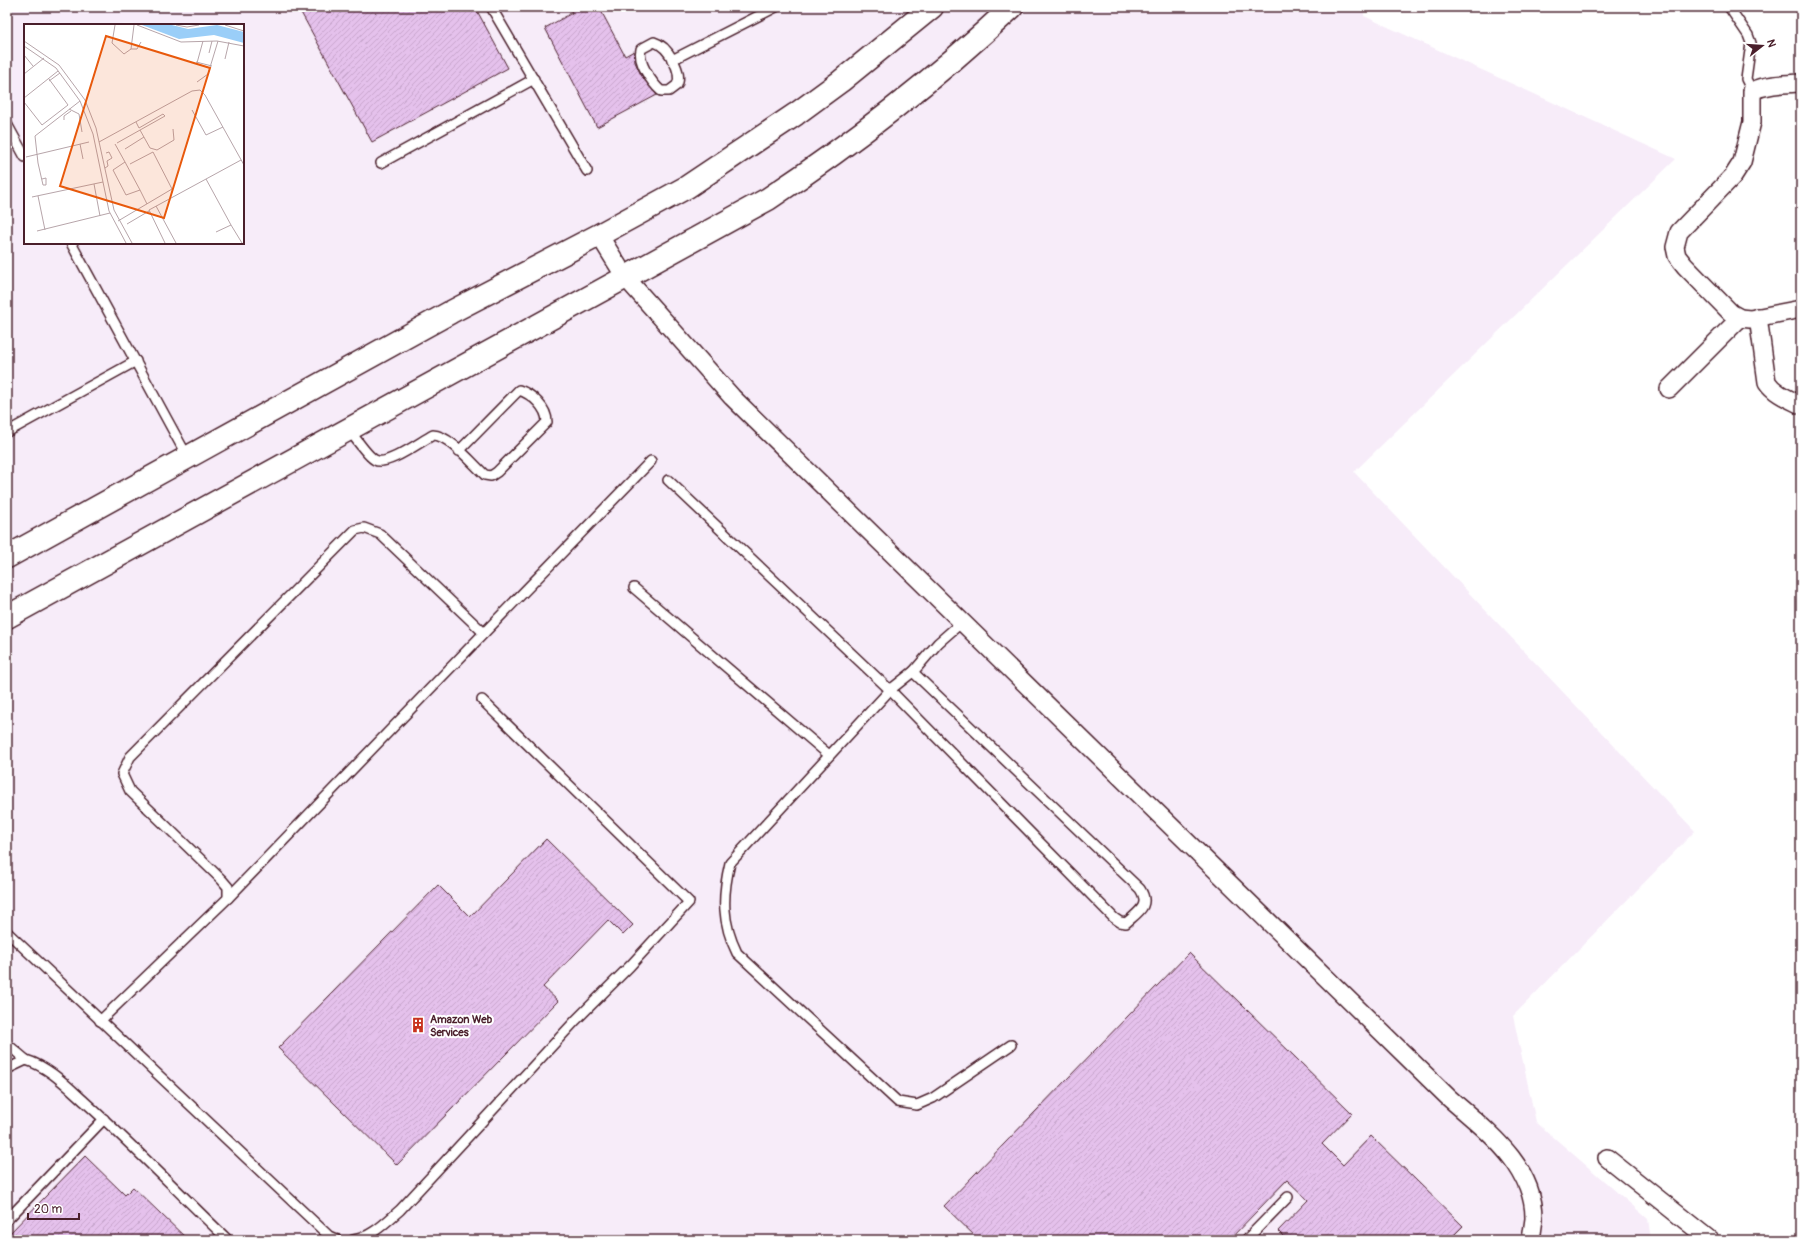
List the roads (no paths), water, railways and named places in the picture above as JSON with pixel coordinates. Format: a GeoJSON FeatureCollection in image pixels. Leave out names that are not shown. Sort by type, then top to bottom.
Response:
{"type":"FeatureCollection","features":[{"type":"Feature","properties":{"kind":"street"},"geometry":{"type":"LineString","coordinates":[[7,557],[451,312],[599,235],[687,187],[796,114],[869,60],[932,7]]}},
{"type":"Feature","properties":{"kind":"street"},"geometry":{"type":"LineString","coordinates":[[7,617],[761,203],[816,167],[913,93],[979,38],[1012,7]]}},
{"type":"Feature","properties":{"kind":"street"},"geometry":{"type":"LineString","coordinates":[[1801,83],[1779,84],[1752,91],[1752,122],[1742,162],[1733,176],[1679,232],[1675,247],[1677,256],[1685,266],[1731,313],[1740,318],[1750,319],[1801,309]]}},
{"type":"Feature","properties":{"kind":"street"},"geometry":{"type":"LineString","coordinates":[[599,235],[625,277],[732,397],[1505,1151],[1524,1176],[1530,1192],[1534,1218],[1531,1240]]}},
{"type":"Feature","properties":{"kind":"street"},"geometry":{"type":"LineString","coordinates":[[1758,317],[1767,382],[1770,387],[1780,394],[1801,405]]}},
{"type":"Feature","properties":{"kind":"street"},"geometry":{"type":"LineString","coordinates":[[1669,389],[1740,318]]}},
{"type":"Feature","properties":{"kind":"street"},"geometry":{"type":"LineString","coordinates":[[1607,1158],[1710,1240]]}},
{"type":"Feature","properties":{"kind":"lane"},"geometry":{"type":"LineString","coordinates":[[491,7],[587,171]]}},
{"type":"Feature","properties":{"kind":"lane"},"geometry":{"type":"LineString","coordinates":[[672,60],[776,7]]}},
{"type":"Feature","properties":{"kind":"lane"},"geometry":{"type":"LineString","coordinates":[[1729,7],[1748,35],[1751,43],[1746,79],[1752,91]]}},
{"type":"Feature","properties":{"kind":"lane"},"geometry":{"type":"LineString","coordinates":[[654,42],[658,44],[672,60],[679,75],[678,82],[675,88],[665,92],[661,91],[656,86],[641,61],[641,49],[654,42]]}},
{"type":"Feature","properties":{"kind":"lane"},"geometry":{"type":"LineString","coordinates":[[381,162],[534,79]]}},
{"type":"Feature","properties":{"kind":"lane"},"geometry":{"type":"LineString","coordinates":[[7,124],[24,155]]}},
{"type":"Feature","properties":{"kind":"lane"},"geometry":{"type":"LineString","coordinates":[[72,244],[188,458]]}},
{"type":"Feature","properties":{"kind":"lane"},"geometry":{"type":"LineString","coordinates":[[7,432],[136,361]]}},
{"type":"Feature","properties":{"kind":"lane"},"geometry":{"type":"LineString","coordinates":[[349,430],[374,460],[382,462],[392,459],[433,434],[439,435],[446,438],[459,451],[484,475],[491,476],[497,472],[547,422],[547,416],[544,410],[525,392],[519,390],[459,451]]}},
{"type":"Feature","properties":{"kind":"lane"},"geometry":{"type":"LineString","coordinates":[[100,1020],[228,898],[651,460]]}},
{"type":"Feature","properties":{"kind":"lane"},"geometry":{"type":"LineString","coordinates":[[668,480],[890,690],[1114,918],[1120,922],[1126,923],[1142,908],[1145,902],[1144,895],[1140,889],[917,676],[914,671]]}},
{"type":"Feature","properties":{"kind":"lane"},"geometry":{"type":"LineString","coordinates":[[228,898],[228,887],[222,880],[130,791],[122,774],[130,757],[355,530],[364,528],[380,534],[484,633]]}},
{"type":"Feature","properties":{"kind":"lane"},"geometry":{"type":"LineString","coordinates":[[634,588],[829,755]]}},
{"type":"Feature","properties":{"kind":"lane"},"geometry":{"type":"LineString","coordinates":[[962,622],[938,643],[914,671],[890,690],[730,863],[724,887],[726,920],[730,938],[737,953],[898,1102],[917,1106],[933,1098],[1011,1045]]}},
{"type":"Feature","properties":{"kind":"lane"},"geometry":{"type":"LineString","coordinates":[[353,1240],[364,1237],[379,1228],[400,1210],[576,1020],[630,966],[689,902],[482,700]]}},
{"type":"Feature","properties":{"kind":"lane"},"geometry":{"type":"LineString","coordinates":[[7,932],[329,1236],[338,1240]]}},
{"type":"Feature","properties":{"kind":"lane"},"geometry":{"type":"LineString","coordinates":[[7,1044],[26,1060],[37,1063],[51,1073],[104,1119],[228,1240]]}},
{"type":"Feature","properties":{"kind":"lane"},"geometry":{"type":"LineString","coordinates":[[7,1069],[26,1060]]}},
{"type":"Feature","properties":{"kind":"lane"},"geometry":{"type":"LineString","coordinates":[[7,1220],[104,1119]]}},
{"type":"Feature","properties":{"kind":"lane"},"geometry":{"type":"LineString","coordinates":[[1246,1240],[1288,1197]]}},
{"type":"Feature","properties":{"kind":"place","name":"Amazon Web Services"},"geometry":{"type":"Point","coordinates":[418,1025]}}]}
